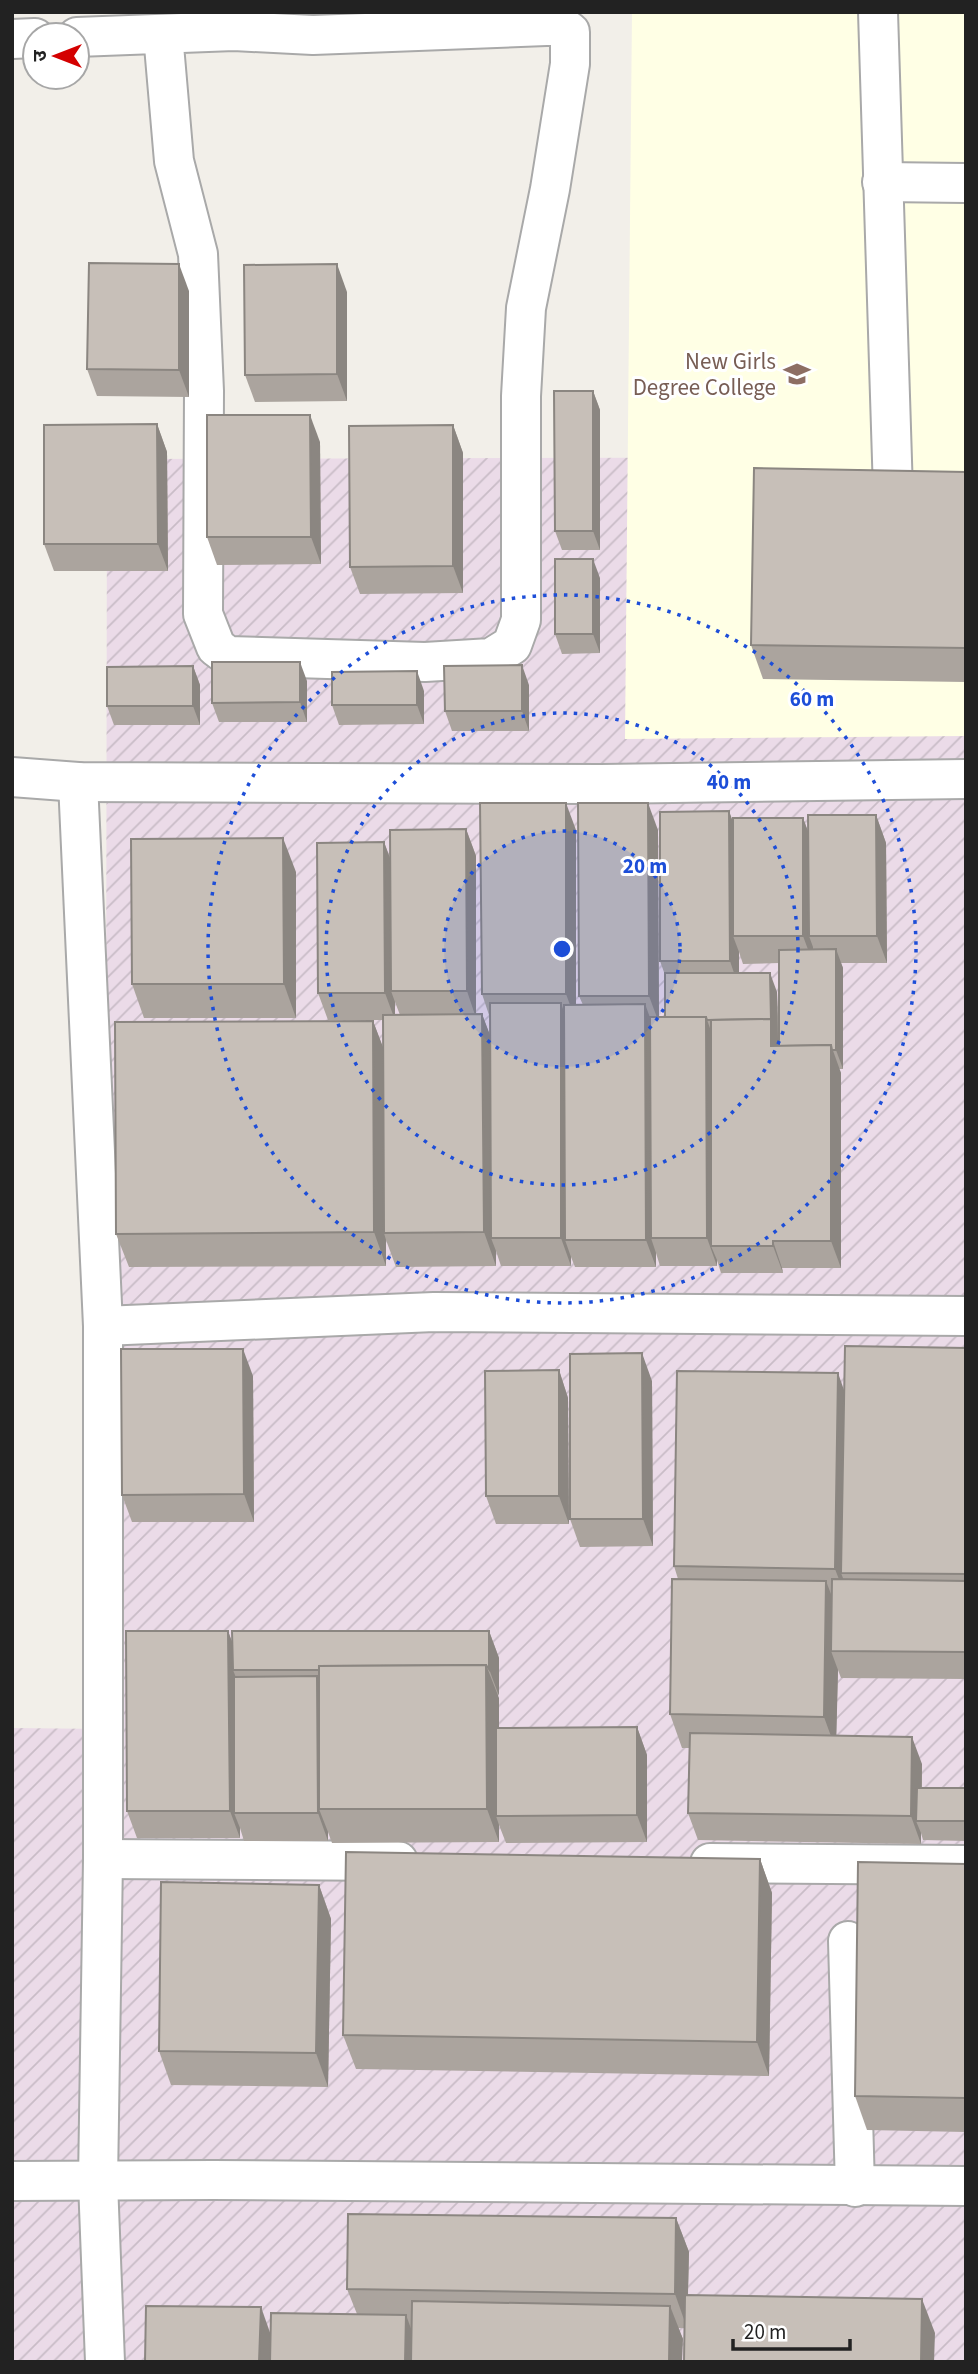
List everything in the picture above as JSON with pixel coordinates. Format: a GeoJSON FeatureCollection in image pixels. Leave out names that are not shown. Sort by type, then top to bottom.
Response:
{"type":"FeatureCollection","features":[{"type":"Feature","properties":{"kind":"street"},"geometry":{"type":"LineString","coordinates":[[878,12],[893,492]]}},
{"type":"Feature","properties":{"kind":"street"},"geometry":{"type":"LineString","coordinates":[[91,37],[163,34],[235,22],[313,34],[562,26],[570,32],[570,64],[550,190],[526,308],[521,396],[521,620],[512,645],[492,658],[425,662],[228,656],[216,647],[203,614],[204,391],[198,254],[174,161],[163,34]]}},
{"type":"Feature","properties":{"kind":"street"},"geometry":{"type":"LineString","coordinates":[[882,182],[966,183]]}},
{"type":"Feature","properties":{"kind":"street"},"geometry":{"type":"LineString","coordinates":[[12,776],[78,782],[601,785],[966,779]]}},
{"type":"Feature","properties":{"kind":"street"},"geometry":{"type":"LineString","coordinates":[[78,782],[103,1326],[103,1859],[98,2182],[105,2362]]}},
{"type":"Feature","properties":{"kind":"street"},"geometry":{"type":"LineString","coordinates":[[103,1326],[434,1312],[966,1316]]}},
{"type":"Feature","properties":{"kind":"street"},"geometry":{"type":"LineString","coordinates":[[103,1859],[432,1861]]}},
{"type":"Feature","properties":{"kind":"street"},"geometry":{"type":"LineString","coordinates":[[679,1863],[966,1865]]}},
{"type":"Feature","properties":{"kind":"street"},"geometry":{"type":"LineString","coordinates":[[848,1941],[855,2187]]}},
{"type":"Feature","properties":{"kind":"street"},"geometry":{"type":"LineString","coordinates":[[12,2181],[966,2186]]}},
{"type":"Feature","properties":{"kind":"shaded area","name":"New Girls Degree College"},"geometry":{"type":"Polygon","coordinates":[[[632,12],[966,12],[966,736],[625,739],[632,12]]]}},
{"type":"Feature","properties":{"kind":"shaded area"},"geometry":{"type":"Polygon","coordinates":[[[966,457],[966,2362],[12,2362],[12,1728],[105,1729],[107,459],[966,457]]]}},
{"type":"Feature","properties":{"kind":"building"},"geometry":{"type":"Polygon","coordinates":[[[89,263],[179,264],[179,370],[87,369],[89,263]]]}},
{"type":"Feature","properties":{"kind":"building"},"geometry":{"type":"Polygon","coordinates":[[[337,264],[337,374],[245,375],[244,265],[337,264]]]}},
{"type":"Feature","properties":{"kind":"building"},"geometry":{"type":"Polygon","coordinates":[[[554,391],[593,391],[593,531],[555,531],[554,391]]]}},
{"type":"Feature","properties":{"kind":"building"},"geometry":{"type":"Polygon","coordinates":[[[207,415],[310,415],[311,537],[207,537],[207,415]]]}},
{"type":"Feature","properties":{"kind":"building"},"geometry":{"type":"Polygon","coordinates":[[[157,424],[158,544],[44,544],[44,425],[157,424]]]}},
{"type":"Feature","properties":{"kind":"building"},"geometry":{"type":"Polygon","coordinates":[[[453,425],[453,566],[350,567],[349,426],[453,425]]]}},
{"type":"Feature","properties":{"kind":"building"},"geometry":{"type":"Polygon","coordinates":[[[754,468],[966,472],[966,648],[751,645],[754,468]]]}},
{"type":"Feature","properties":{"kind":"building"},"geometry":{"type":"Polygon","coordinates":[[[555,559],[593,559],[593,634],[555,634],[555,559]]]}},
{"type":"Feature","properties":{"kind":"building"},"geometry":{"type":"Polygon","coordinates":[[[212,662],[300,662],[300,702],[212,703],[212,662]]]}},
{"type":"Feature","properties":{"kind":"building"},"geometry":{"type":"Polygon","coordinates":[[[522,665],[522,711],[445,711],[444,666],[522,665]]]}},
{"type":"Feature","properties":{"kind":"building"},"geometry":{"type":"Polygon","coordinates":[[[193,666],[193,706],[107,706],[107,667],[193,666]]]}},
{"type":"Feature","properties":{"kind":"building"},"geometry":{"type":"Polygon","coordinates":[[[417,671],[417,705],[332,705],[332,672],[417,671]]]}},
{"type":"Feature","properties":{"kind":"building"},"geometry":{"type":"Polygon","coordinates":[[[480,803],[566,803],[566,994],[482,994],[480,803]]]}},
{"type":"Feature","properties":{"kind":"building"},"geometry":{"type":"Polygon","coordinates":[[[578,803],[648,803],[649,996],[579,996],[578,803]]]}},
{"type":"Feature","properties":{"kind":"building"},"geometry":{"type":"Polygon","coordinates":[[[729,811],[730,961],[660,961],[660,812],[729,811]]]}},
{"type":"Feature","properties":{"kind":"building"},"geometry":{"type":"Polygon","coordinates":[[[808,815],[876,815],[877,936],[809,936],[808,815]]]}},
{"type":"Feature","properties":{"kind":"building"},"geometry":{"type":"Polygon","coordinates":[[[733,818],[803,818],[803,936],[733,936],[733,818]]]}},
{"type":"Feature","properties":{"kind":"building"},"geometry":{"type":"Polygon","coordinates":[[[466,829],[467,991],[391,991],[390,830],[466,829]]]}},
{"type":"Feature","properties":{"kind":"building"},"geometry":{"type":"Polygon","coordinates":[[[283,838],[284,984],[132,984],[131,839],[283,838]]]}},
{"type":"Feature","properties":{"kind":"building"},"geometry":{"type":"Polygon","coordinates":[[[384,842],[385,993],[318,993],[317,843],[384,842]]]}},
{"type":"Feature","properties":{"kind":"building"},"geometry":{"type":"Polygon","coordinates":[[[836,949],[836,1050],[832,1050],[831,1045],[779,1046],[779,950],[836,949]]]}},
{"type":"Feature","properties":{"kind":"building"},"geometry":{"type":"Polygon","coordinates":[[[665,973],[770,973],[771,1019],[707,1020],[706,1017],[665,1017],[665,973]]]}},
{"type":"Feature","properties":{"kind":"building"},"geometry":{"type":"Polygon","coordinates":[[[490,1003],[561,1003],[561,1238],[491,1238],[490,1003]]]}},
{"type":"Feature","properties":{"kind":"building"},"geometry":{"type":"Polygon","coordinates":[[[645,1004],[646,1240],[565,1240],[564,1005],[645,1004]]]}},
{"type":"Feature","properties":{"kind":"building"},"geometry":{"type":"Polygon","coordinates":[[[482,1014],[484,1232],[384,1233],[383,1015],[482,1014]]]}},
{"type":"Feature","properties":{"kind":"building"},"geometry":{"type":"Polygon","coordinates":[[[650,1017],[706,1017],[707,1238],[651,1238],[650,1017]]]}},
{"type":"Feature","properties":{"kind":"building"},"geometry":{"type":"Polygon","coordinates":[[[771,1019],[771,1046],[831,1045],[831,1241],[773,1241],[773,1246],[711,1246],[711,1020],[771,1019]]]}},
{"type":"Feature","properties":{"kind":"building"},"geometry":{"type":"Polygon","coordinates":[[[373,1021],[374,1232],[116,1234],[115,1022],[373,1021]]]}},
{"type":"Feature","properties":{"kind":"building"},"geometry":{"type":"Polygon","coordinates":[[[845,1346],[966,1348],[966,1574],[841,1573],[845,1346]]]}},
{"type":"Feature","properties":{"kind":"building"},"geometry":{"type":"Polygon","coordinates":[[[121,1349],[243,1349],[244,1494],[122,1495],[121,1349]]]}},
{"type":"Feature","properties":{"kind":"building"},"geometry":{"type":"Polygon","coordinates":[[[642,1353],[643,1519],[570,1519],[570,1354],[642,1353]]]}},
{"type":"Feature","properties":{"kind":"building"},"geometry":{"type":"Polygon","coordinates":[[[559,1370],[559,1496],[486,1496],[485,1371],[559,1370]]]}},
{"type":"Feature","properties":{"kind":"building"},"geometry":{"type":"Polygon","coordinates":[[[677,1371],[838,1373],[835,1569],[674,1566],[677,1371]]]}},
{"type":"Feature","properties":{"kind":"building"},"geometry":{"type":"Polygon","coordinates":[[[672,1579],[826,1581],[824,1717],[670,1714],[672,1579]]]}},
{"type":"Feature","properties":{"kind":"building"},"geometry":{"type":"Polygon","coordinates":[[[832,1579],[966,1581],[966,1652],[831,1651],[832,1579]]]}},
{"type":"Feature","properties":{"kind":"building"},"geometry":{"type":"Polygon","coordinates":[[[126,1631],[228,1631],[230,1811],[127,1811],[126,1631]]]}},
{"type":"Feature","properties":{"kind":"building"},"geometry":{"type":"Polygon","coordinates":[[[232,1631],[489,1631],[489,1669],[486,1665],[319,1666],[319,1670],[233,1670],[232,1631]]]}},
{"type":"Feature","properties":{"kind":"building"},"geometry":{"type":"Polygon","coordinates":[[[486,1665],[487,1809],[319,1809],[319,1666],[486,1665]]]}},
{"type":"Feature","properties":{"kind":"building"},"geometry":{"type":"Polygon","coordinates":[[[317,1676],[318,1813],[234,1813],[234,1677],[317,1676]]]}},
{"type":"Feature","properties":{"kind":"building"},"geometry":{"type":"Polygon","coordinates":[[[637,1727],[637,1815],[496,1816],[496,1728],[637,1727]]]}},
{"type":"Feature","properties":{"kind":"building"},"geometry":{"type":"Polygon","coordinates":[[[690,1733],[912,1737],[911,1816],[688,1813],[690,1733]]]}},
{"type":"Feature","properties":{"kind":"building"},"geometry":{"type":"Polygon","coordinates":[[[917,1788],[966,1788],[966,1821],[916,1821],[917,1788]]]}},
{"type":"Feature","properties":{"kind":"building"},"geometry":{"type":"Polygon","coordinates":[[[346,1852],[760,1859],[757,2042],[343,2035],[346,1852]]]}},
{"type":"Feature","properties":{"kind":"building"},"geometry":{"type":"Polygon","coordinates":[[[858,1862],[966,1864],[966,2098],[855,2096],[858,1862]]]}},
{"type":"Feature","properties":{"kind":"building"},"geometry":{"type":"Polygon","coordinates":[[[161,1882],[319,1885],[316,2053],[159,2051],[161,1882]]]}},
{"type":"Feature","properties":{"kind":"building"},"geometry":{"type":"Polygon","coordinates":[[[348,2214],[676,2218],[675,2294],[347,2289],[348,2214]]]}},
{"type":"Feature","properties":{"kind":"building"},"geometry":{"type":"Polygon","coordinates":[[[685,2295],[922,2299],[921,2362],[684,2362],[685,2295]]]}},
{"type":"Feature","properties":{"kind":"building"},"geometry":{"type":"Polygon","coordinates":[[[412,2301],[670,2306],[669,2362],[411,2362],[412,2301]]]}},
{"type":"Feature","properties":{"kind":"building"},"geometry":{"type":"Polygon","coordinates":[[[146,2306],[261,2307],[259,2362],[145,2362],[146,2306]]]}},
{"type":"Feature","properties":{"kind":"building"},"geometry":{"type":"Polygon","coordinates":[[[271,2313],[406,2315],[405,2362],[270,2362],[271,2313]]]}},
{"type":"Feature","properties":{"kind":"place","name":"New Girls Degree College"},"geometry":{"type":"Point","coordinates":[797,374]}}]}
